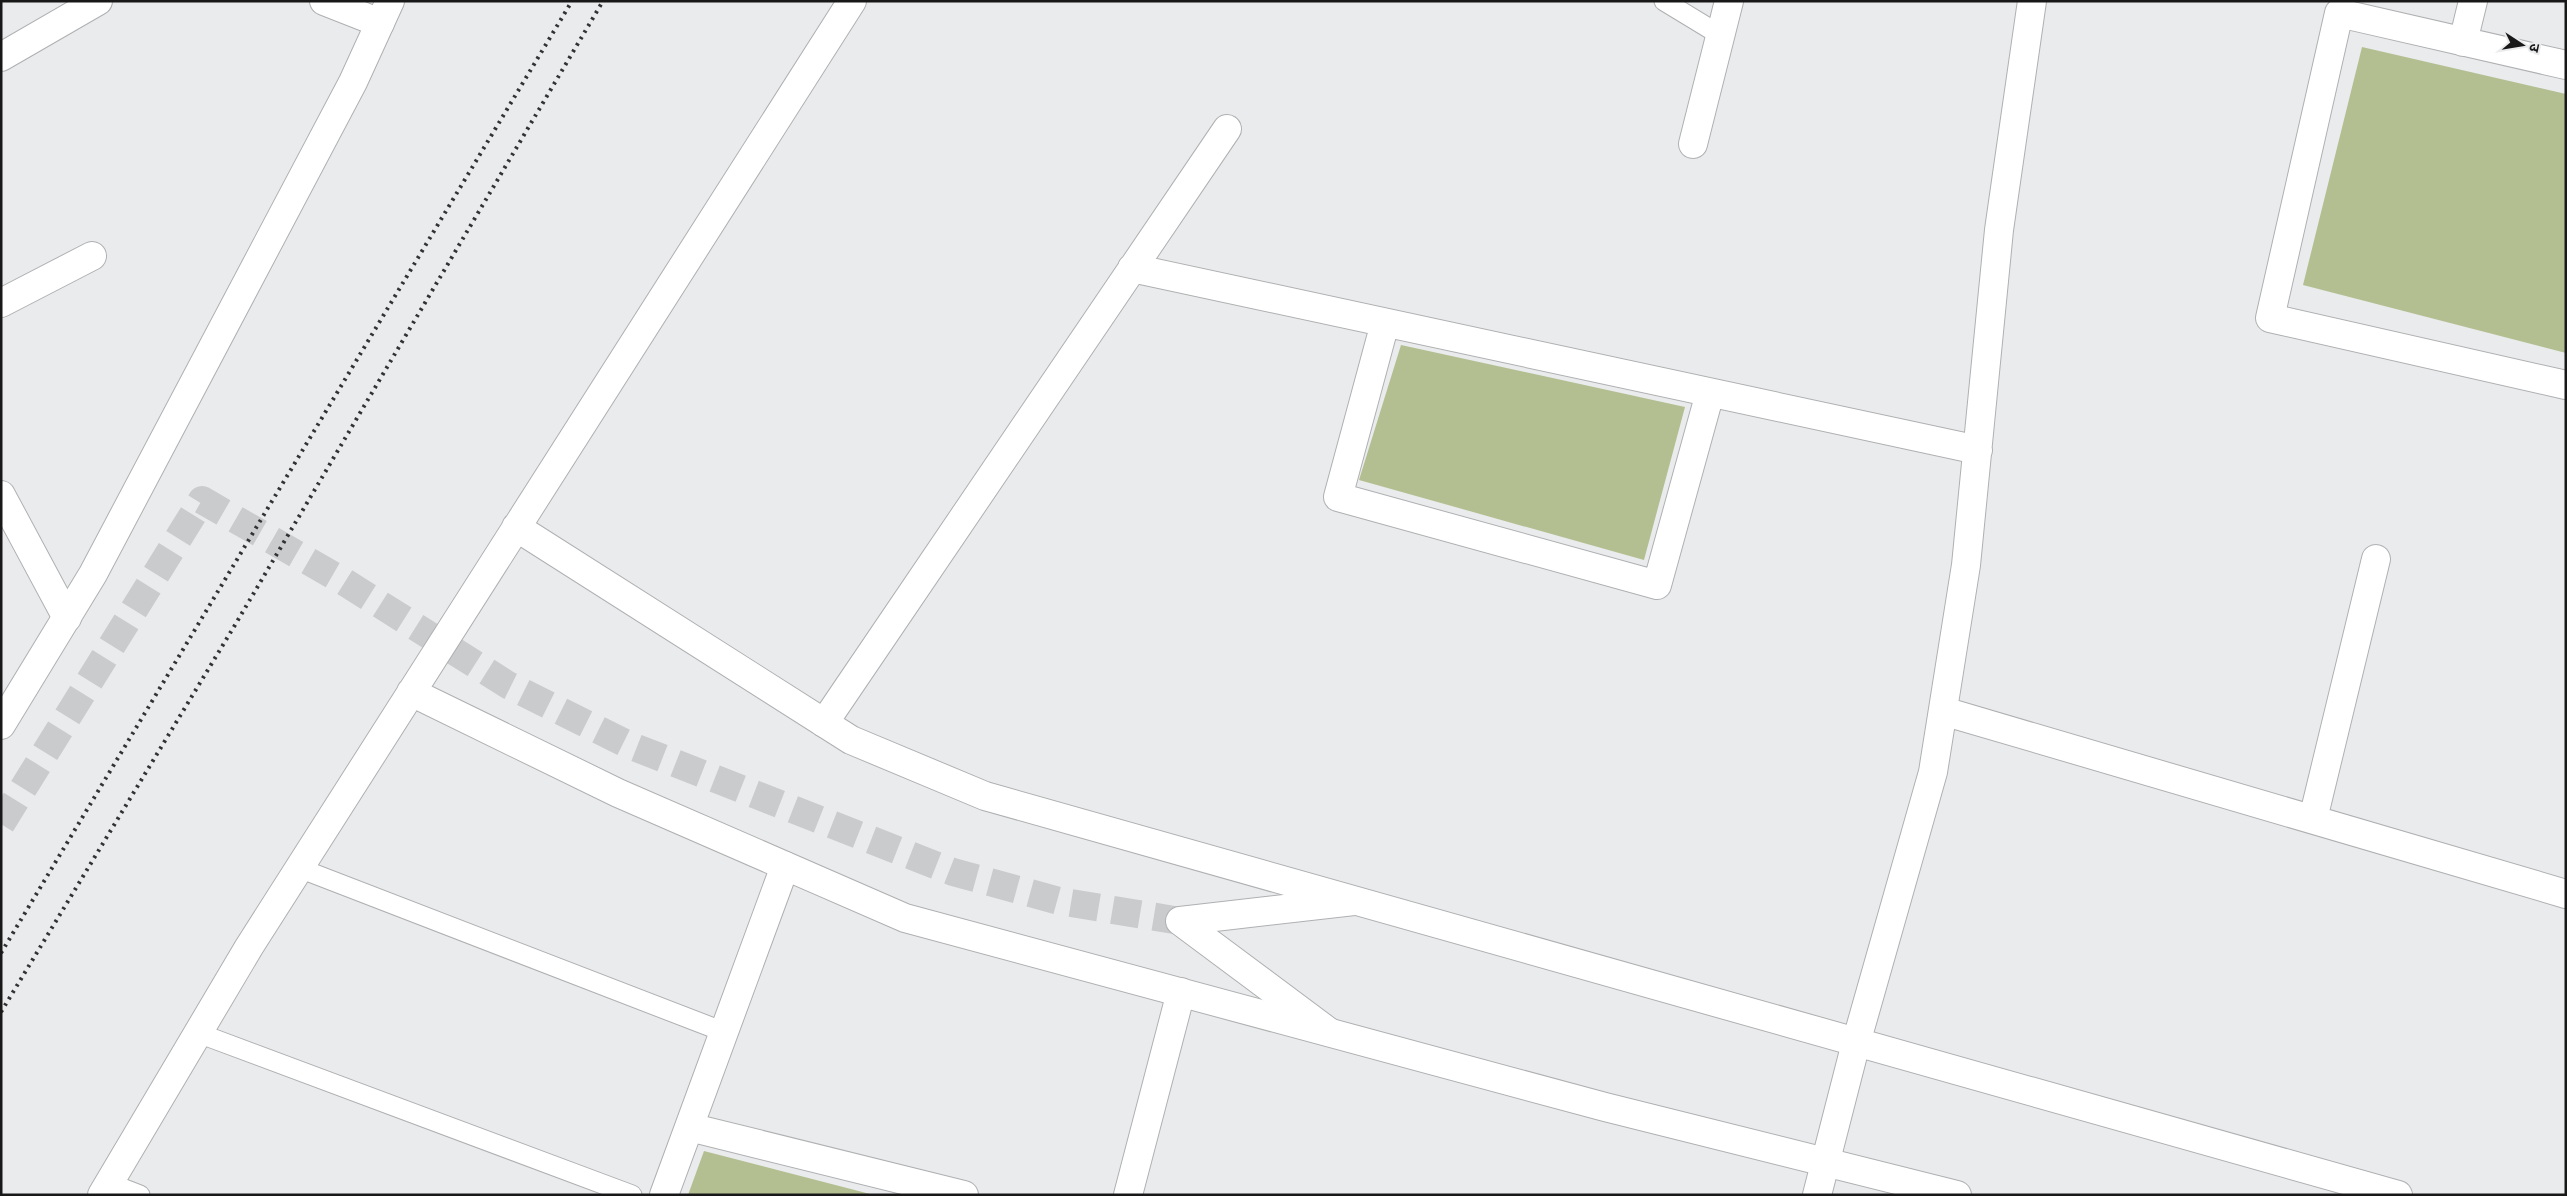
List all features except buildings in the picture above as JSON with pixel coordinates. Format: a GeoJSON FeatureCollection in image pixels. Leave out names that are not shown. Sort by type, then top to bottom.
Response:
{"type":"FeatureCollection","features":[{"type":"Feature","properties":{"kind":"street"},"geometry":{"type":"LineString","coordinates":[[1,57],[98,1]]}},
{"type":"Feature","properties":{"kind":"street"},"geometry":{"type":"LineString","coordinates":[[1,725],[93,574],[353,82],[385,12],[324,1]]}},
{"type":"Feature","properties":{"kind":"street"},"geometry":{"type":"LineString","coordinates":[[106,1189],[198,1033],[299,868],[852,1]]}},
{"type":"Feature","properties":{"kind":"street"},"geometry":{"type":"LineString","coordinates":[[1693,144],[1729,1]]}},
{"type":"Feature","properties":{"kind":"street"},"geometry":{"type":"LineString","coordinates":[[1817,1195],[1856,1043],[1933,772],[1966,565],[1999,230],[2032,1]]}},
{"type":"Feature","properties":{"kind":"street"},"geometry":{"type":"LineString","coordinates":[[2463,42],[2473,1]]}},
{"type":"Feature","properties":{"kind":"street"},"geometry":{"type":"LineString","coordinates":[[2566,65],[2339,13],[2270,318],[2566,385]]}},
{"type":"Feature","properties":{"kind":"street"},"geometry":{"type":"LineString","coordinates":[[824,723],[1227,129]]}},
{"type":"Feature","properties":{"kind":"street"},"geometry":{"type":"LineString","coordinates":[[1,303],[92,256]]}},
{"type":"Feature","properties":{"kind":"street"},"geometry":{"type":"LineString","coordinates":[[1132,268],[1978,450]]}},
{"type":"Feature","properties":{"kind":"street"},"geometry":{"type":"LineString","coordinates":[[1385,323],[1338,497],[1657,585],[1710,393]]}},
{"type":"Feature","properties":{"kind":"street"},"geometry":{"type":"LineString","coordinates":[[1,495],[67,618]]}},
{"type":"Feature","properties":{"kind":"street"},"geometry":{"type":"LineString","coordinates":[[516,527],[851,740],[985,796],[2398,1195]]}},
{"type":"Feature","properties":{"kind":"street"},"geometry":{"type":"LineString","coordinates":[[2313,820],[2376,560]]}},
{"type":"Feature","properties":{"kind":"street"},"geometry":{"type":"LineString","coordinates":[[411,692],[618,793],[904,918],[1596,1104],[1957,1195]]}},
{"type":"Feature","properties":{"kind":"street"},"geometry":{"type":"LineString","coordinates":[[1943,711],[2566,894]]}},
{"type":"Feature","properties":{"kind":"street"},"geometry":{"type":"LineString","coordinates":[[664,1195],[786,866]]}},
{"type":"Feature","properties":{"kind":"street"},"geometry":{"type":"LineString","coordinates":[[1329,1032],[1180,922],[1354,901]]}},
{"type":"Feature","properties":{"kind":"street"},"geometry":{"type":"LineString","coordinates":[[1128,1195],[1181,992]]}},
{"type":"Feature","properties":{"kind":"street"},"geometry":{"type":"LineString","coordinates":[[689,1127],[916,1189],[964,1195]]}},
{"type":"Feature","properties":{"kind":"lane"},"geometry":{"type":"LineString","coordinates":[[1664,1],[1720,35]]}},
{"type":"Feature","properties":{"kind":"lane"},"geometry":{"type":"LineString","coordinates":[[299,868],[724,1032]]}},
{"type":"Feature","properties":{"kind":"lane"},"geometry":{"type":"LineString","coordinates":[[198,1033],[632,1195]]}},
{"type":"Feature","properties":{"kind":"lane"},"geometry":{"type":"LineString","coordinates":[[106,1189],[140,1195]]}},
{"type":"Feature","properties":{"kind":"green space"},"geometry":{"type":"Polygon","coordinates":[[[2362,47],[2566,94],[2566,353],[2303,285],[2362,47]]]}},
{"type":"Feature","properties":{"kind":"green space"},"geometry":{"type":"Polygon","coordinates":[[[1401,345],[1685,407],[1644,560],[1359,480],[1401,345]]]}},
{"type":"Feature","properties":{"kind":"green space"},"geometry":{"type":"Polygon","coordinates":[[[704,1151],[874,1195],[688,1195],[704,1151]]]}},
{"type":"Feature","properties":{"kind":"tunnel"},"geometry":{"type":"LineString","coordinates":[[1,824],[202,500],[343,581],[508,685],[629,745],[953,872],[1059,901],[1180,921]]}},
{"type":"Feature","properties":{"kind":"railway"},"geometry":{"type":"LineString","coordinates":[[1,953],[572,1]]}},
{"type":"Feature","properties":{"kind":"railway"},"geometry":{"type":"LineString","coordinates":[[1,1012],[235,625],[603,1]]}}]}
